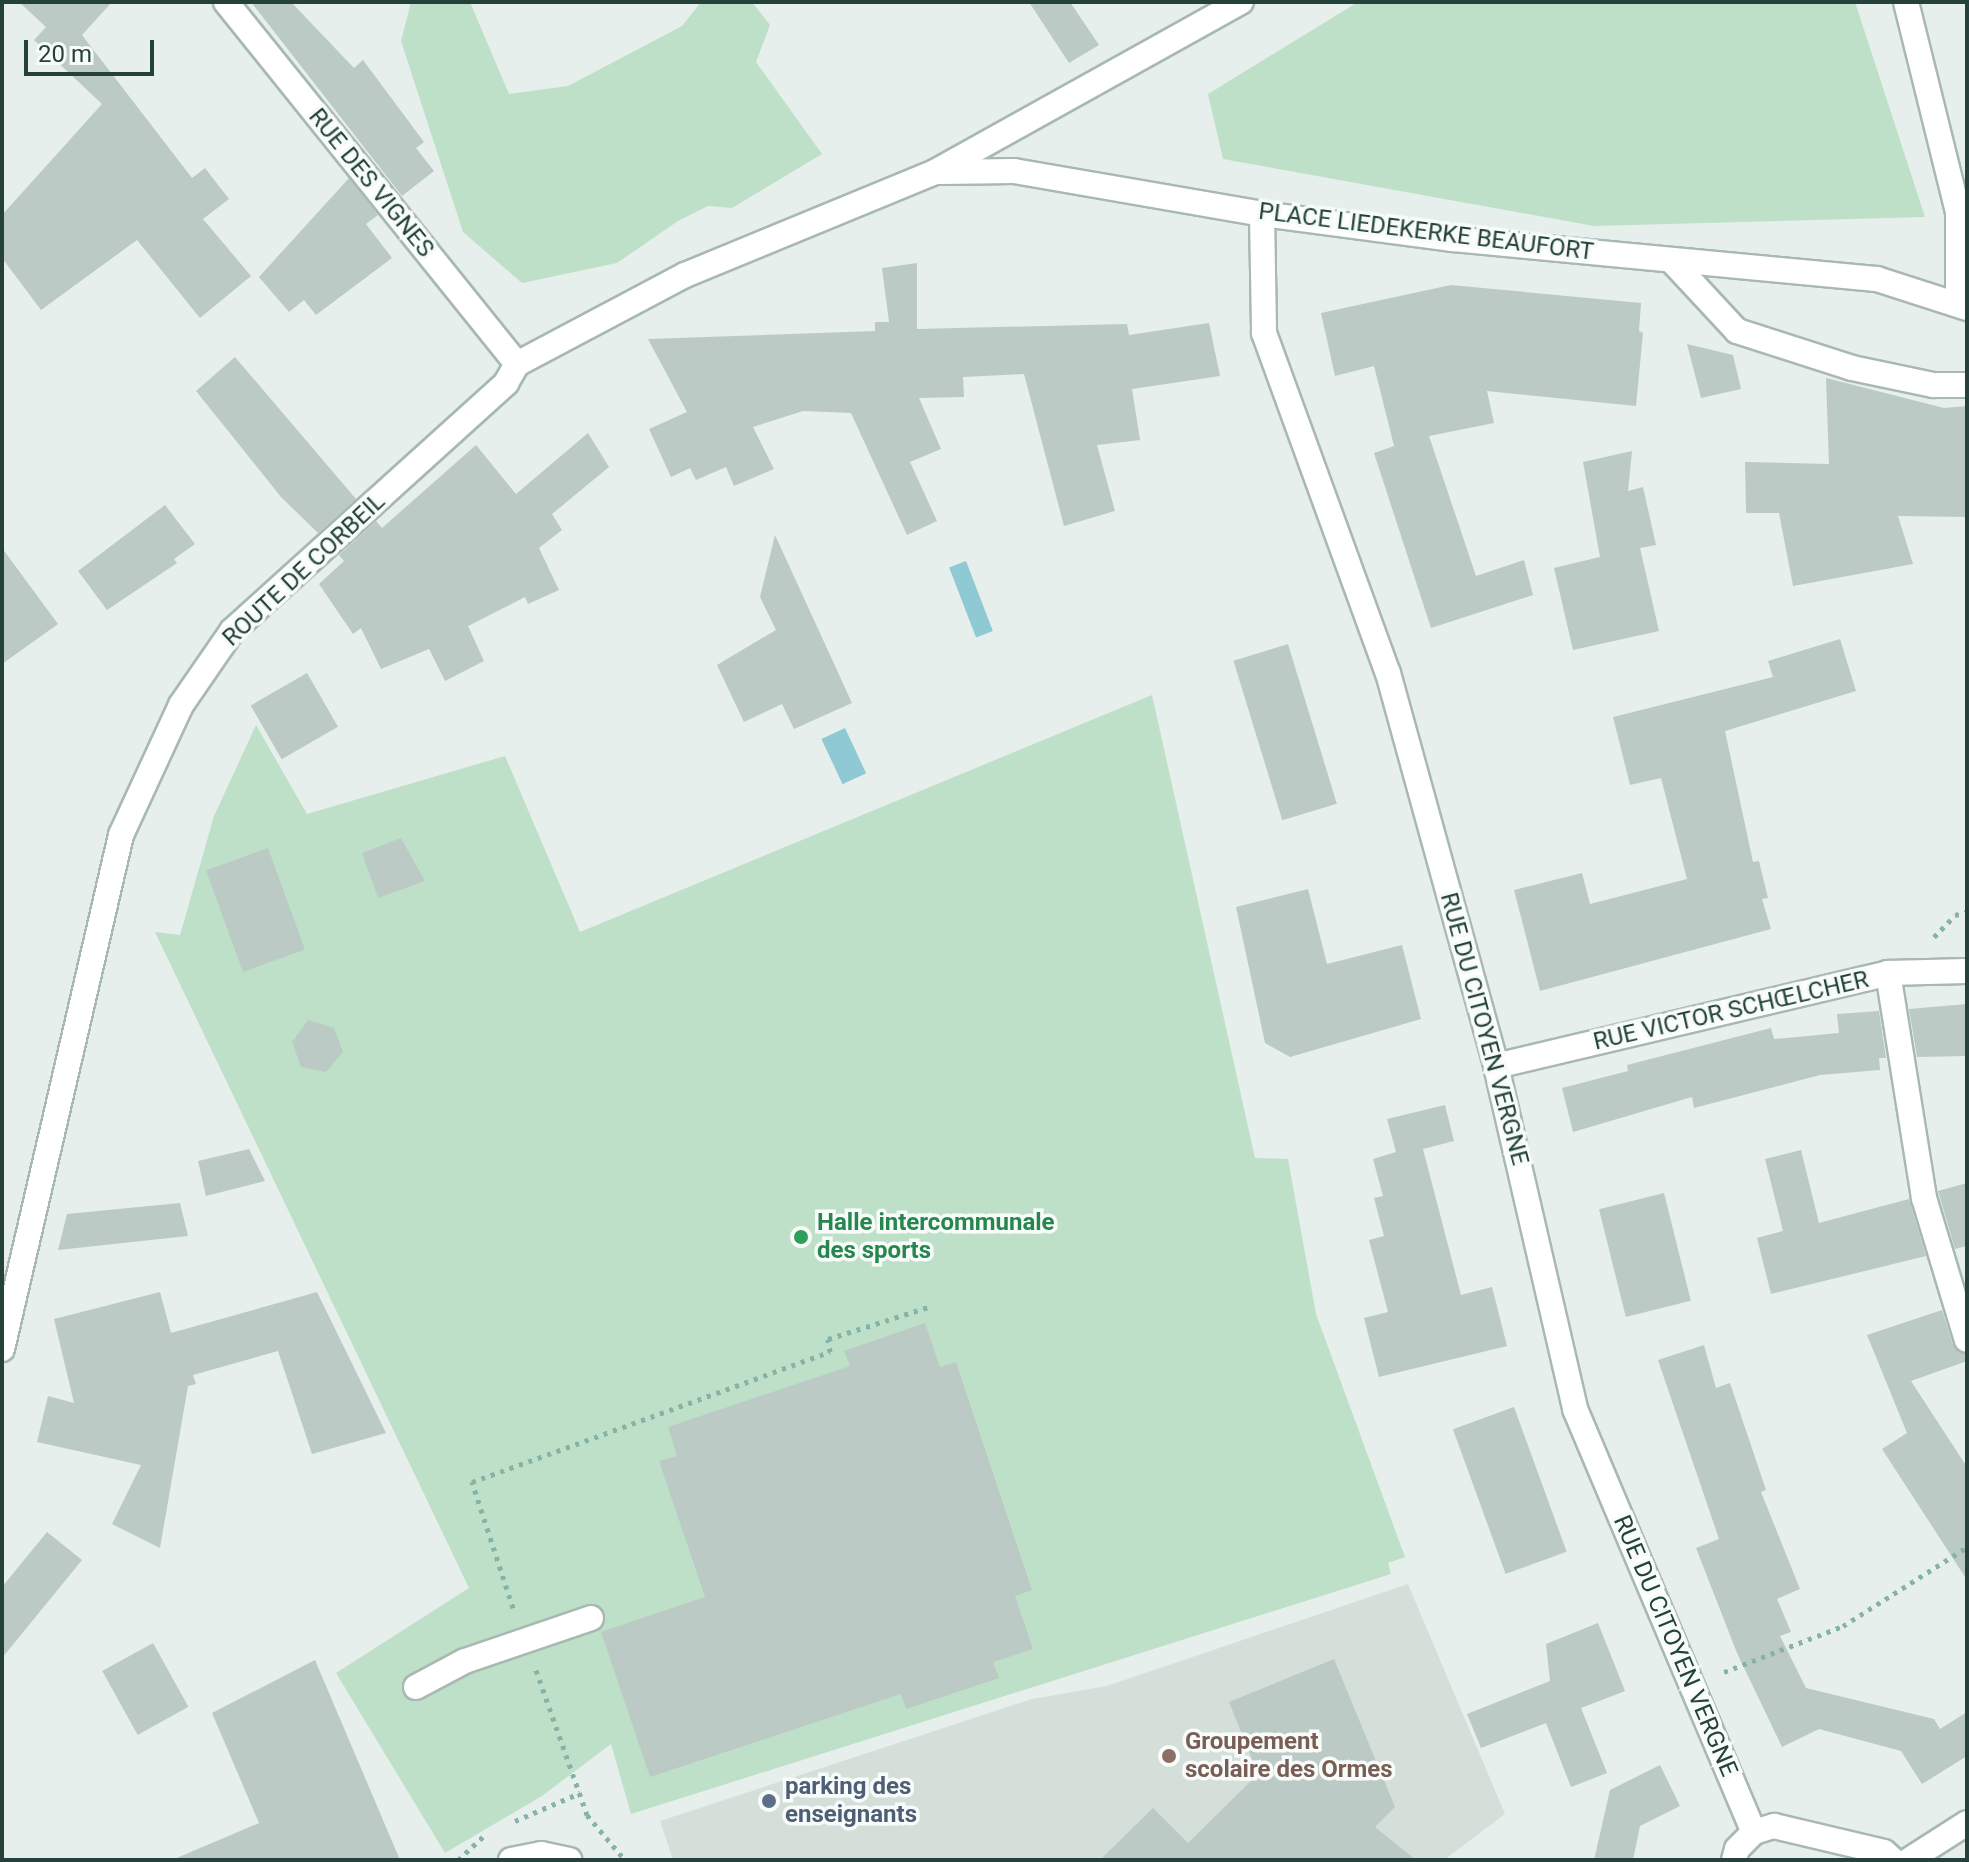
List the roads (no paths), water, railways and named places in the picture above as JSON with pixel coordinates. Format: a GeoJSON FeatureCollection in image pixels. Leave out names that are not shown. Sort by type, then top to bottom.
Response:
{"type":"FeatureCollection","features":[{"type":"Feature","properties":{"kind":"street","name":"RUE DES VIGNES"},"geometry":{"type":"LineString","coordinates":[[226,2],[517,364]]}},
{"type":"Feature","properties":{"kind":"street"},"geometry":{"type":"LineString","coordinates":[[935,172],[1241,2]]}},
{"type":"Feature","properties":{"kind":"street","name":"PLACE LIEDEKERKE BEAUFORT"},"geometry":{"type":"LineString","coordinates":[[935,172],[1014,171],[1262,214],[1671,260],[1877,279],[1963,306],[1958,212],[1906,2]]}},
{"type":"Feature","properties":{"kind":"street","name":"ROUTE DE CORBEIL"},"geometry":{"type":"LineString","coordinates":[[2,1349],[121,835],[181,705],[232,631],[506,383],[517,364],[685,275],[935,172]]}},
{"type":"Feature","properties":{"kind":"street","name":"RUE DU CITOYEN VERGNE"},"geometry":{"type":"LineString","coordinates":[[1262,214],[1264,333],[1388,673],[1496,1066],[1575,1409],[1754,1832]]}},
{"type":"Feature","properties":{"kind":"street"},"geometry":{"type":"LineString","coordinates":[[1671,260],[1737,331],[1852,368],[1933,385],[1967,385]]}},
{"type":"Feature","properties":{"kind":"street","name":"RUE VICTOR SCHŒLCHER"},"geometry":{"type":"LineString","coordinates":[[1496,1066],[1888,973],[1967,971]]}},
{"type":"Feature","properties":{"kind":"street"},"geometry":{"type":"LineString","coordinates":[[1888,973],[1924,1198],[1967,1340]]}},
{"type":"Feature","properties":{"kind":"street"},"geometry":{"type":"LineString","coordinates":[[416,1687],[465,1661],[526,1644],[591,1618]]}},
{"type":"Feature","properties":{"kind":"street"},"geometry":{"type":"LineString","coordinates":[[1909,1860],[1967,1823]]}},
{"type":"Feature","properties":{"kind":"street"},"geometry":{"type":"LineString","coordinates":[[1734,1860],[1737,1849],[1754,1832],[1774,1826],[1884,1852],[1893,1860]]}},
{"type":"Feature","properties":{"kind":"street"},"geometry":{"type":"LineString","coordinates":[[511,1860],[541,1854],[569,1860]]}},
{"type":"Feature","properties":{"kind":"water"},"geometry":{"type":"Polygon","coordinates":[[[966,561],[993,631],[976,637],[949,567],[966,561]]]}},
{"type":"Feature","properties":{"kind":"water"},"geometry":{"type":"Polygon","coordinates":[[[845,728],[866,773],[843,784],[821,739],[845,728]]]}},
{"type":"Feature","properties":{"kind":"place","name":"Halle intercommunale des sports"},"geometry":{"type":"Point","coordinates":[801,1237]}},
{"type":"Feature","properties":{"kind":"place","name":"Groupement scolaire des Ormes"},"geometry":{"type":"Point","coordinates":[1169,1756]}},
{"type":"Feature","properties":{"kind":"place","name":"parking des enseignants"},"geometry":{"type":"Point","coordinates":[769,1801]}}]}
